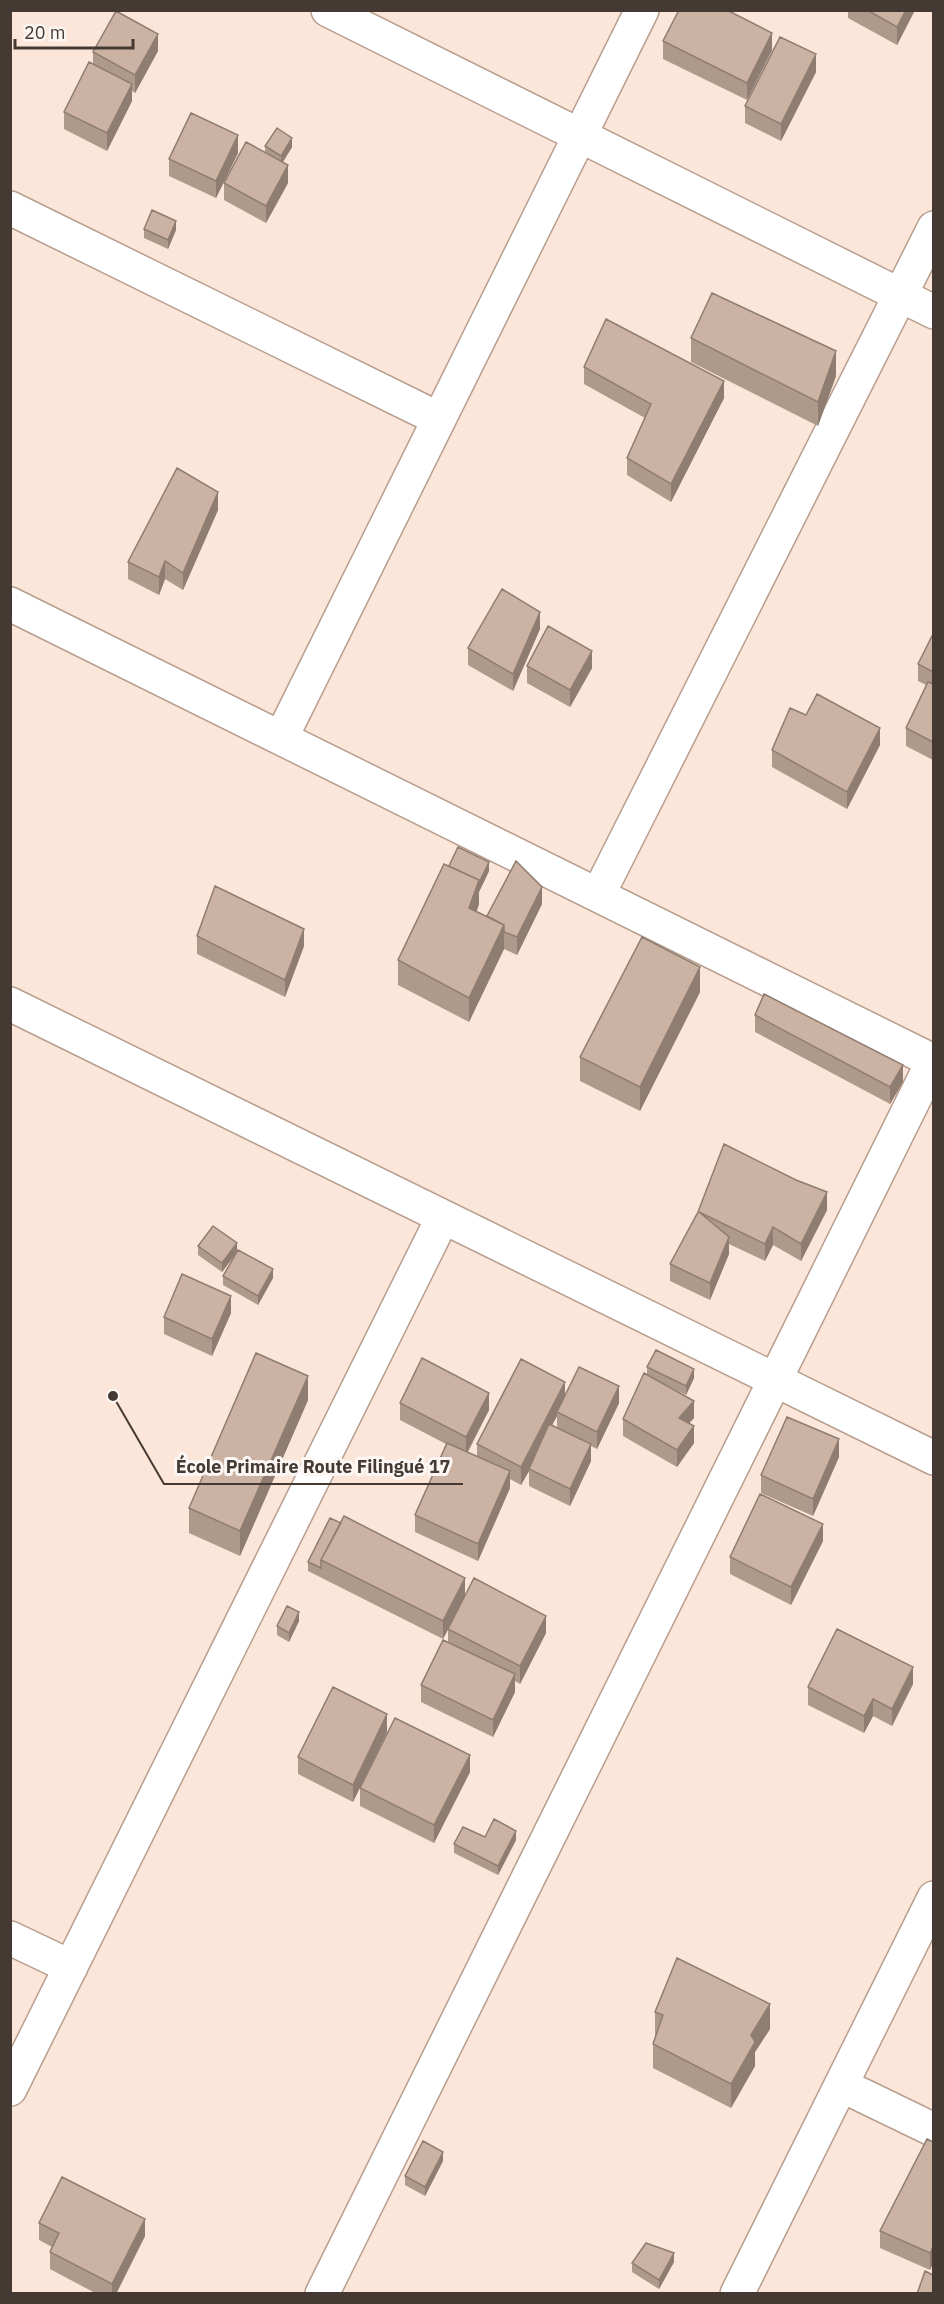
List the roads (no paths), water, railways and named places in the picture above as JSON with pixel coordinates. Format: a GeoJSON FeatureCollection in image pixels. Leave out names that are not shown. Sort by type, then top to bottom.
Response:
{"type":"FeatureCollection","features":[{"type":"Feature","properties":{"kind":"street"},"geometry":{"type":"LineString","coordinates":[[328,10],[933,312]]}},
{"type":"Feature","properties":{"kind":"street"},"geometry":{"type":"LineString","coordinates":[[281,738],[642,10]]}},
{"type":"Feature","properties":{"kind":"street"},"geometry":{"type":"LineString","coordinates":[[10,208],[439,419]]}},
{"type":"Feature","properties":{"kind":"street"},"geometry":{"type":"LineString","coordinates":[[598,896],[933,228]]}},
{"type":"Feature","properties":{"kind":"street"},"geometry":{"type":"LineString","coordinates":[[10,604],[933,1060],[322,2294]]}},
{"type":"Feature","properties":{"kind":"street"},"geometry":{"type":"LineString","coordinates":[[10,1004],[933,1458]]}},
{"type":"Feature","properties":{"kind":"street"},"geometry":{"type":"LineString","coordinates":[[10,2089],[443,1217]]}},
{"type":"Feature","properties":{"kind":"street"},"geometry":{"type":"LineString","coordinates":[[737,2294],[933,1898]]}},
{"type":"Feature","properties":{"kind":"street"},"geometry":{"type":"LineString","coordinates":[[10,1938],[71,1968]]}},
{"type":"Feature","properties":{"kind":"street"},"geometry":{"type":"LineString","coordinates":[[841,2085],[933,2130]]}},
{"type":"Feature","properties":{"kind":"place","name":"École Primaire Route Filingué 17"},"geometry":{"type":"Point","coordinates":[113,1396]}}]}
